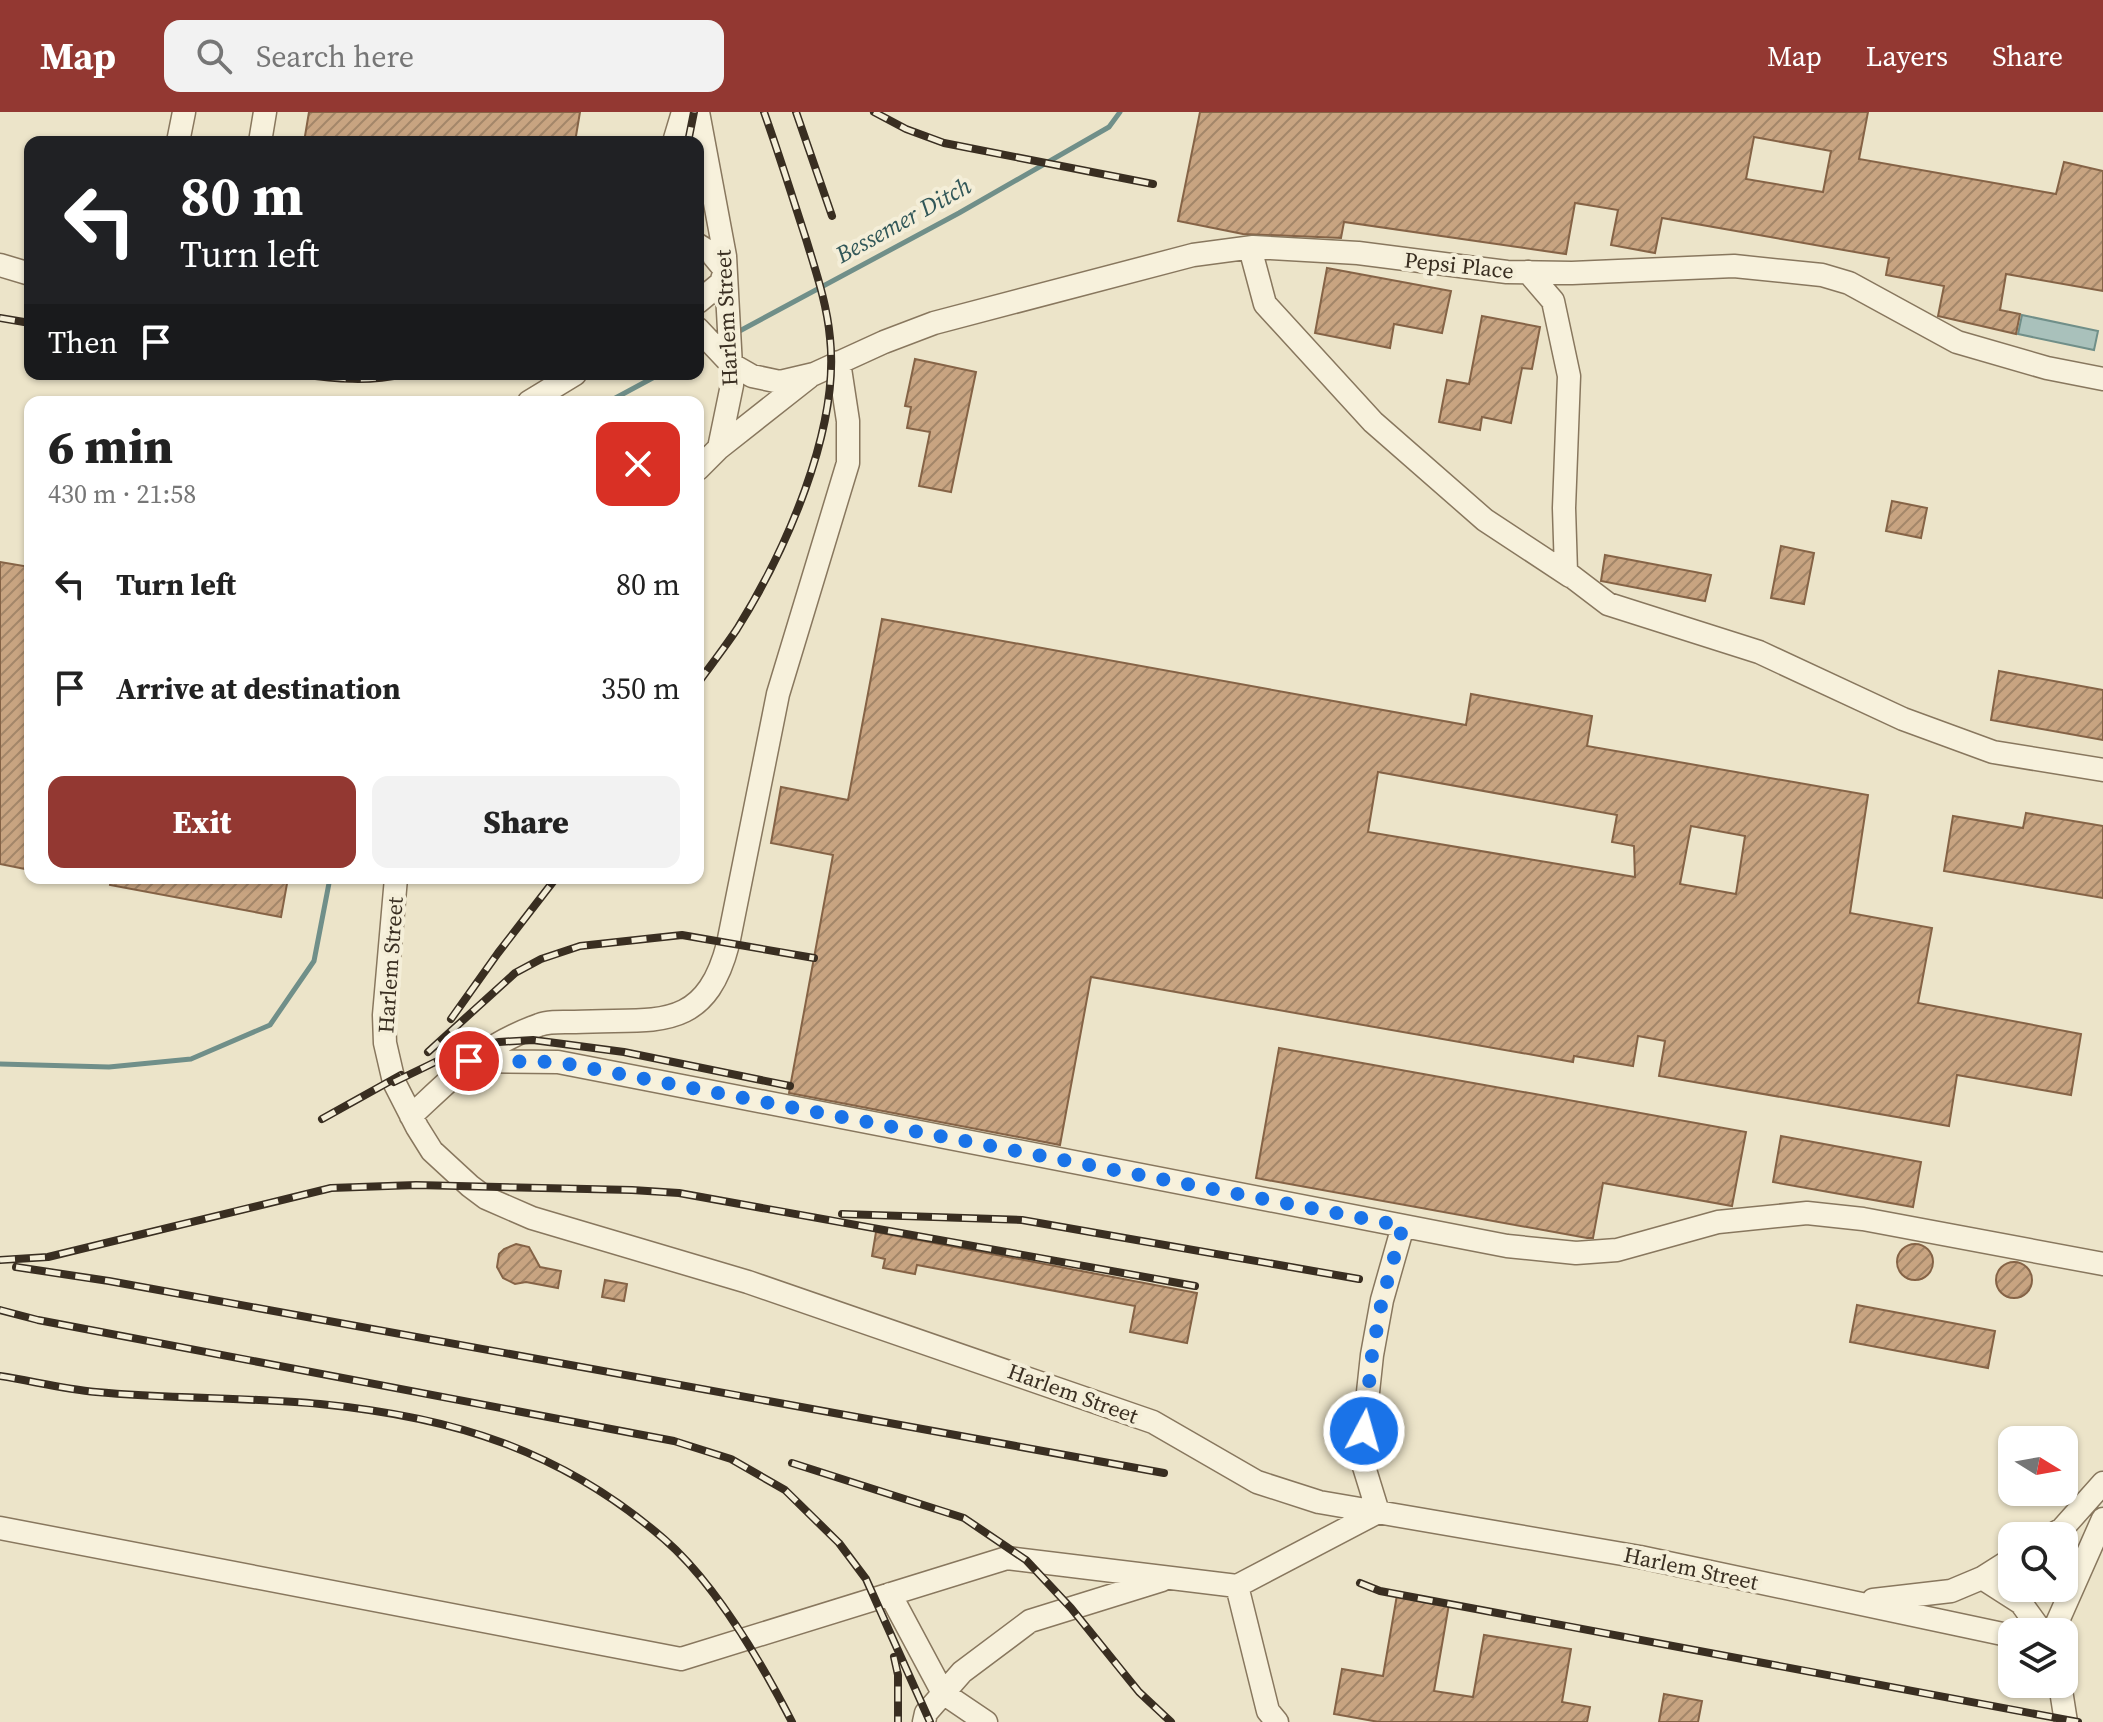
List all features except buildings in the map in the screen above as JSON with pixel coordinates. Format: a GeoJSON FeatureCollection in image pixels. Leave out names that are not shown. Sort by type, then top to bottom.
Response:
{"type":"FeatureCollection","features":[{"type":"Feature","properties":{"kind":"lane"},"geometry":{"type":"LineString","coordinates":[[179,136],[184,112]]}},
{"type":"Feature","properties":{"kind":"lane"},"geometry":{"type":"LineString","coordinates":[[261,136],[265,112]]}},
{"type":"Feature","properties":{"kind":"lane"},"geometry":{"type":"LineString","coordinates":[[676,136],[683,112]]}},
{"type":"Feature","properties":{"kind":"lane","name":"Harlem Street"},"geometry":{"type":"LineString","coordinates":[[698,112],[700,136]]}},
{"type":"Feature","properties":{"kind":"lane","name":"Harlem Street"},"geometry":{"type":"LineString","coordinates":[[706,186],[725,270],[731,364],[732,385],[719,448]]}},
{"type":"Feature","properties":{"kind":"lane"},"geometry":{"type":"LineString","coordinates":[[1250,248],[1265,304],[1373,422],[1485,520],[1608,604],[1759,652],[1903,719],[1993,752],[2103,770]]}},
{"type":"Feature","properties":{"kind":"lane","name":"Pepsi Place"},"geometry":{"type":"LineString","coordinates":[[814,374],[934,323],[1193,255],[1250,248],[1358,253],[1528,272],[1734,266],[1822,275],[1849,283],[1957,342],[2047,368],[2103,379]]}},
{"type":"Feature","properties":{"kind":"lane"},"geometry":{"type":"LineString","coordinates":[[704,249],[725,270],[721,283],[704,297]]}},
{"type":"Feature","properties":{"kind":"lane"},"geometry":{"type":"LineString","coordinates":[[0,265],[24,272]]}},
{"type":"Feature","properties":{"kind":"lane"},"geometry":{"type":"LineString","coordinates":[[1528,272],[1553,301],[1569,376],[1564,508],[1566,572],[1570,576]]}},
{"type":"Feature","properties":{"kind":"lane"},"geometry":{"type":"LineString","coordinates":[[704,335],[731,364],[752,376],[780,382],[814,374]]}},
{"type":"Feature","properties":{"kind":"lane"},"geometry":{"type":"LineString","coordinates":[[411,1116],[469,1061],[499,1042],[542,1024],[597,1020],[651,1021],[687,1012],[711,988],[724,963],[778,694],[848,463],[848,421],[839,362]]}},
{"type":"Feature","properties":{"kind":"lane"},"geometry":{"type":"LineString","coordinates":[[704,463],[814,374]]}},
{"type":"Feature","properties":{"kind":"lane"},"geometry":{"type":"LineString","coordinates":[[539,396],[565,380]]}},
{"type":"Feature","properties":{"kind":"lane","name":"Harlem Street"},"geometry":{"type":"LineString","coordinates":[[395,884],[384,1015],[385,1043],[394,1082],[432,1151],[486,1198],[532,1218],[748,1282],[1153,1422],[1268,1486],[1319,1502],[1640,1557],[1998,1633]]}},
{"type":"Feature","properties":{"kind":"lane"},"geometry":{"type":"LineString","coordinates":[[469,1061],[558,1062],[1507,1246],[1576,1253],[1617,1250],[1718,1222],[1807,1213],[1863,1219],[2103,1264]]}},
{"type":"Feature","properties":{"kind":"lane"},"geometry":{"type":"LineString","coordinates":[[0,1528],[681,1659],[1007,1558],[1237,1586],[1378,1512],[1361,1457],[1379,1314],[1403,1226]]}},
{"type":"Feature","properties":{"kind":"lane"},"geometry":{"type":"LineString","coordinates":[[2066,1522],[2103,1483]]}},
{"type":"Feature","properties":{"kind":"lane"},"geometry":{"type":"LineString","coordinates":[[2078,1522],[2103,1511]]}},
{"type":"Feature","properties":{"kind":"lane"},"geometry":{"type":"LineString","coordinates":[[2059,1618],[2103,1519]]}},
{"type":"Feature","properties":{"kind":"lane"},"geometry":{"type":"LineString","coordinates":[[1856,1602],[1951,1591],[1998,1568]]}},
{"type":"Feature","properties":{"kind":"lane"},"geometry":{"type":"LineString","coordinates":[[924,1722],[926,1713],[962,1672],[1030,1621],[1169,1578]]}},
{"type":"Feature","properties":{"kind":"lane"},"geometry":{"type":"LineString","coordinates":[[1982,1578],[2021,1603],[2032,1618]]}},
{"type":"Feature","properties":{"kind":"lane"},"geometry":{"type":"LineString","coordinates":[[1237,1586],[1268,1711],[1277,1722]]}},
{"type":"Feature","properties":{"kind":"lane"},"geometry":{"type":"LineString","coordinates":[[890,1594],[943,1693],[986,1722]]}},
{"type":"Feature","properties":{"kind":"lane"},"geometry":{"type":"LineString","coordinates":[[2062,1698],[2066,1722]]}},
{"type":"Feature","properties":{"kind":"water"},"geometry":{"type":"Polygon","coordinates":[[[2022,315],[2098,331],[2094,350],[2018,334],[2022,315]]]}},
{"type":"Feature","properties":{"kind":"waterway","name":"Bessemer Ditch"},"geometry":{"type":"LineString","coordinates":[[734,334],[959,213],[1109,127],[1120,112]]}},
{"type":"Feature","properties":{"kind":"waterway","name":"Bessemer Ditch"},"geometry":{"type":"LineString","coordinates":[[704,350],[708,348]]}},
{"type":"Feature","properties":{"kind":"waterway","name":"Bessemer Ditch"},"geometry":{"type":"LineString","coordinates":[[619,396],[649,380]]}},
{"type":"Feature","properties":{"kind":"waterway","name":"Bessemer Ditch"},"geometry":{"type":"LineString","coordinates":[[0,1064],[109,1067],[191,1059],[270,1025],[314,961],[329,884]]}},
{"type":"Feature","properties":{"kind":"railway"},"geometry":{"type":"LineString","coordinates":[[689,136],[694,112]]}},
{"type":"Feature","properties":{"kind":"railway"},"geometry":{"type":"LineString","coordinates":[[704,675],[737,629],[790,527],[818,450],[831,374],[829,325],[821,288],[764,112]]}},
{"type":"Feature","properties":{"kind":"railway"},"geometry":{"type":"LineString","coordinates":[[796,112],[832,216]]}},
{"type":"Feature","properties":{"kind":"railway"},"geometry":{"type":"LineString","coordinates":[[874,112],[906,129],[944,143],[1153,184]]}},
{"type":"Feature","properties":{"kind":"railway"},"geometry":{"type":"LineString","coordinates":[[0,318],[24,322]]}},
{"type":"Feature","properties":{"kind":"railway"},"geometry":{"type":"LineString","coordinates":[[451,1019],[551,884]]}},
{"type":"Feature","properties":{"kind":"railway"},"geometry":{"type":"LineString","coordinates":[[428,1052],[515,973],[541,959],[580,946],[682,935],[814,958]]}},
{"type":"Feature","properties":{"kind":"railway"},"geometry":{"type":"LineString","coordinates":[[394,1082],[460,1050],[499,1042],[533,1040],[624,1052],[790,1086]]}},
{"type":"Feature","properties":{"kind":"railway"},"geometry":{"type":"LineString","coordinates":[[322,1119],[401,1075]]}},
{"type":"Feature","properties":{"kind":"railway"},"geometry":{"type":"LineString","coordinates":[[0,1260],[48,1257],[331,1188],[416,1185],[679,1193],[1195,1286]]}},
{"type":"Feature","properties":{"kind":"railway"},"geometry":{"type":"LineString","coordinates":[[842,1214],[1022,1220],[1359,1279]]}},
{"type":"Feature","properties":{"kind":"railway"},"geometry":{"type":"LineString","coordinates":[[16,1267],[109,1281],[1164,1473]]}},
{"type":"Feature","properties":{"kind":"railway"},"geometry":{"type":"LineString","coordinates":[[0,1310],[38,1320],[674,1441],[731,1459],[785,1490],[839,1543],[866,1579],[930,1722]]}},
{"type":"Feature","properties":{"kind":"railway"},"geometry":{"type":"LineString","coordinates":[[0,1376],[96,1392],[292,1402],[369,1410],[460,1429],[545,1461],[586,1482],[625,1508],[683,1557],[736,1624],[792,1722]]}},
{"type":"Feature","properties":{"kind":"railway"},"geometry":{"type":"LineString","coordinates":[[792,1463],[964,1518],[1026,1560],[1071,1608],[1139,1692],[1171,1722]]}},
{"type":"Feature","properties":{"kind":"railway"},"geometry":{"type":"LineString","coordinates":[[1360,1583],[1380,1591],[2078,1722]]}},
{"type":"Feature","properties":{"kind":"railway"},"geometry":{"type":"LineString","coordinates":[[894,1657],[898,1675],[898,1722]]}},
{"type":"Feature","properties":{"kind":"route"},"geometry":{"type":"LineString","coordinates":[[469,1061],[558,1062],[1403,1226],[1382,1300],[1372,1355],[1364,1431]]}}]}
